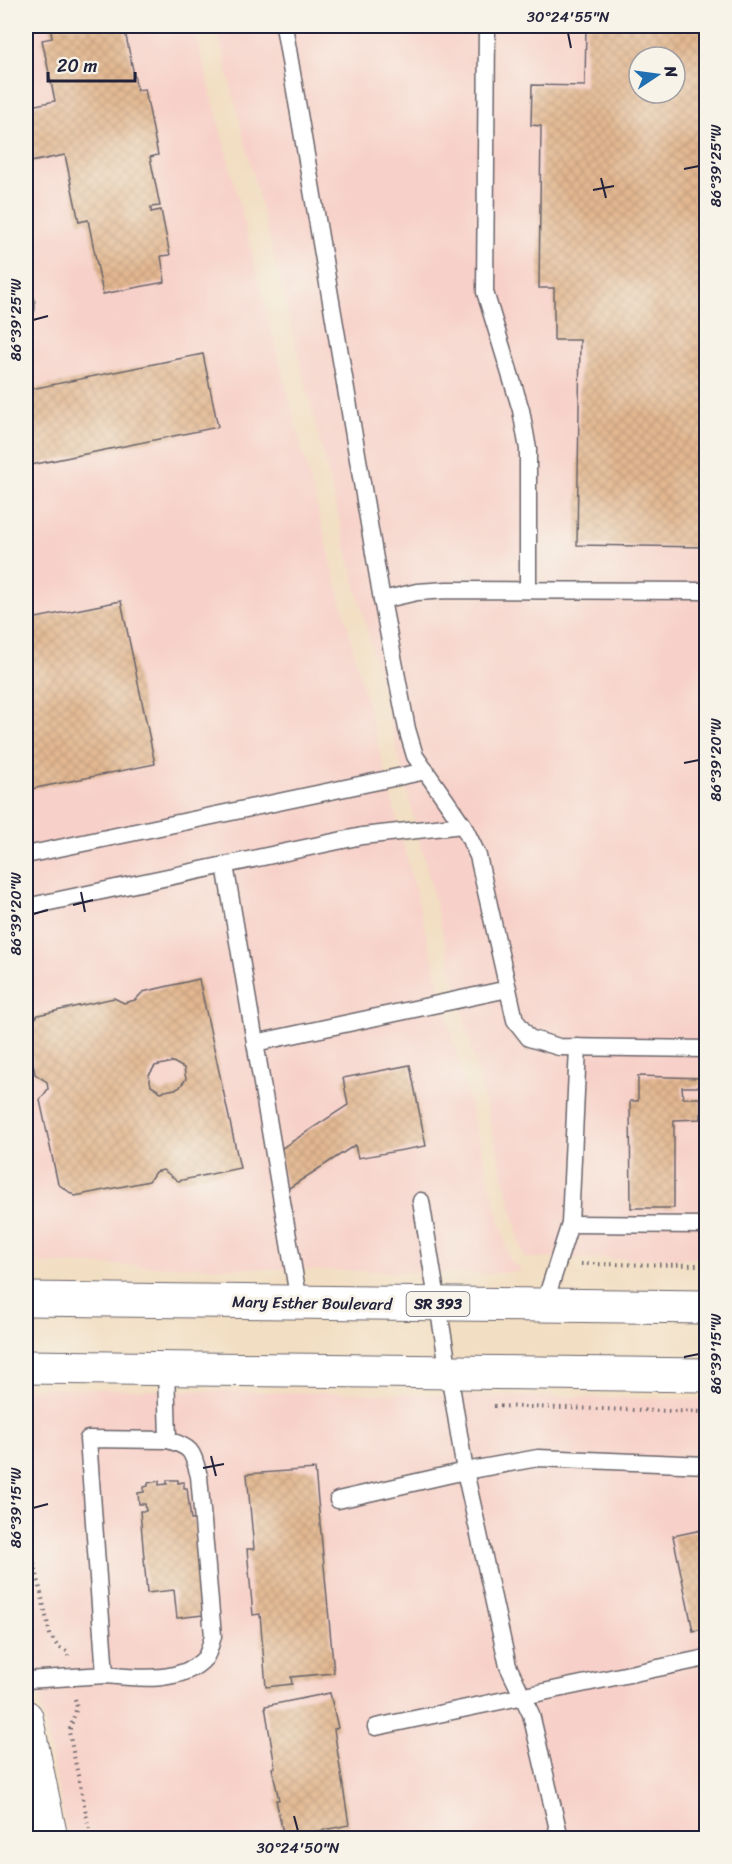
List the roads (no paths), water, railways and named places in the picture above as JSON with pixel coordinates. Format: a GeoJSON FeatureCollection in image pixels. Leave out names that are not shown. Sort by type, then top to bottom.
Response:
{"type":"FeatureCollection","features":[{"type":"Feature","properties":{"kind":"main road","name":"Mary Esther Boulevard"},"geometry":{"type":"LineString","coordinates":[[26,1299],[706,1307]]}},
{"type":"Feature","properties":{"kind":"main road"},"geometry":{"type":"LineString","coordinates":[[26,1367],[706,1375]]}},
{"type":"Feature","properties":{"kind":"main road"},"geometry":{"type":"LineString","coordinates":[[26,1717],[51,1839]]}},
{"type":"Feature","properties":{"kind":"lane"},"geometry":{"type":"LineString","coordinates":[[284,26],[382,600],[407,729],[416,756],[463,825],[478,856],[515,1020],[529,1038],[559,1047],[706,1049]]}},
{"type":"Feature","properties":{"kind":"lane"},"geometry":{"type":"LineString","coordinates":[[488,26],[485,292],[521,410],[528,449],[528,590]]}},
{"type":"Feature","properties":{"kind":"lane"},"geometry":{"type":"LineString","coordinates":[[26,301],[26,309]]}},
{"type":"Feature","properties":{"kind":"lane"},"geometry":{"type":"LineString","coordinates":[[382,600],[417,592],[447,590],[706,591]]}},
{"type":"Feature","properties":{"kind":"lane"},"geometry":{"type":"LineString","coordinates":[[26,855],[426,771]]}},
{"type":"Feature","properties":{"kind":"lane"},"geometry":{"type":"LineString","coordinates":[[26,907],[362,836],[463,825]]}},
{"type":"Feature","properties":{"kind":"lane"},"geometry":{"type":"LineString","coordinates":[[225,865],[299,1302]]}},
{"type":"Feature","properties":{"kind":"lane"},"geometry":{"type":"LineString","coordinates":[[255,1044],[508,990]]}},
{"type":"Feature","properties":{"kind":"lane"},"geometry":{"type":"LineString","coordinates":[[544,1305],[570,1224],[578,1047]]}},
{"type":"Feature","properties":{"kind":"lane"},"geometry":{"type":"LineString","coordinates":[[421,1201],[465,1471],[508,1666],[531,1714],[560,1839]]}},
{"type":"Feature","properties":{"kind":"lane"},"geometry":{"type":"LineString","coordinates":[[570,1224],[706,1226]]}},
{"type":"Feature","properties":{"kind":"lane"},"geometry":{"type":"LineString","coordinates":[[166,1368],[168,1440]]}},
{"type":"Feature","properties":{"kind":"lane"},"geometry":{"type":"LineString","coordinates":[[26,1680],[105,1675],[134,1678],[169,1676],[190,1669],[206,1657],[213,1636],[199,1476],[193,1454],[188,1447],[168,1440],[88,1439],[105,1675]]}},
{"type":"Feature","properties":{"kind":"lane"},"geometry":{"type":"LineString","coordinates":[[338,1500],[465,1471],[538,1458],[706,1465]]}},
{"type":"Feature","properties":{"kind":"lane"},"geometry":{"type":"LineString","coordinates":[[376,1727],[706,1658]]}}]}
